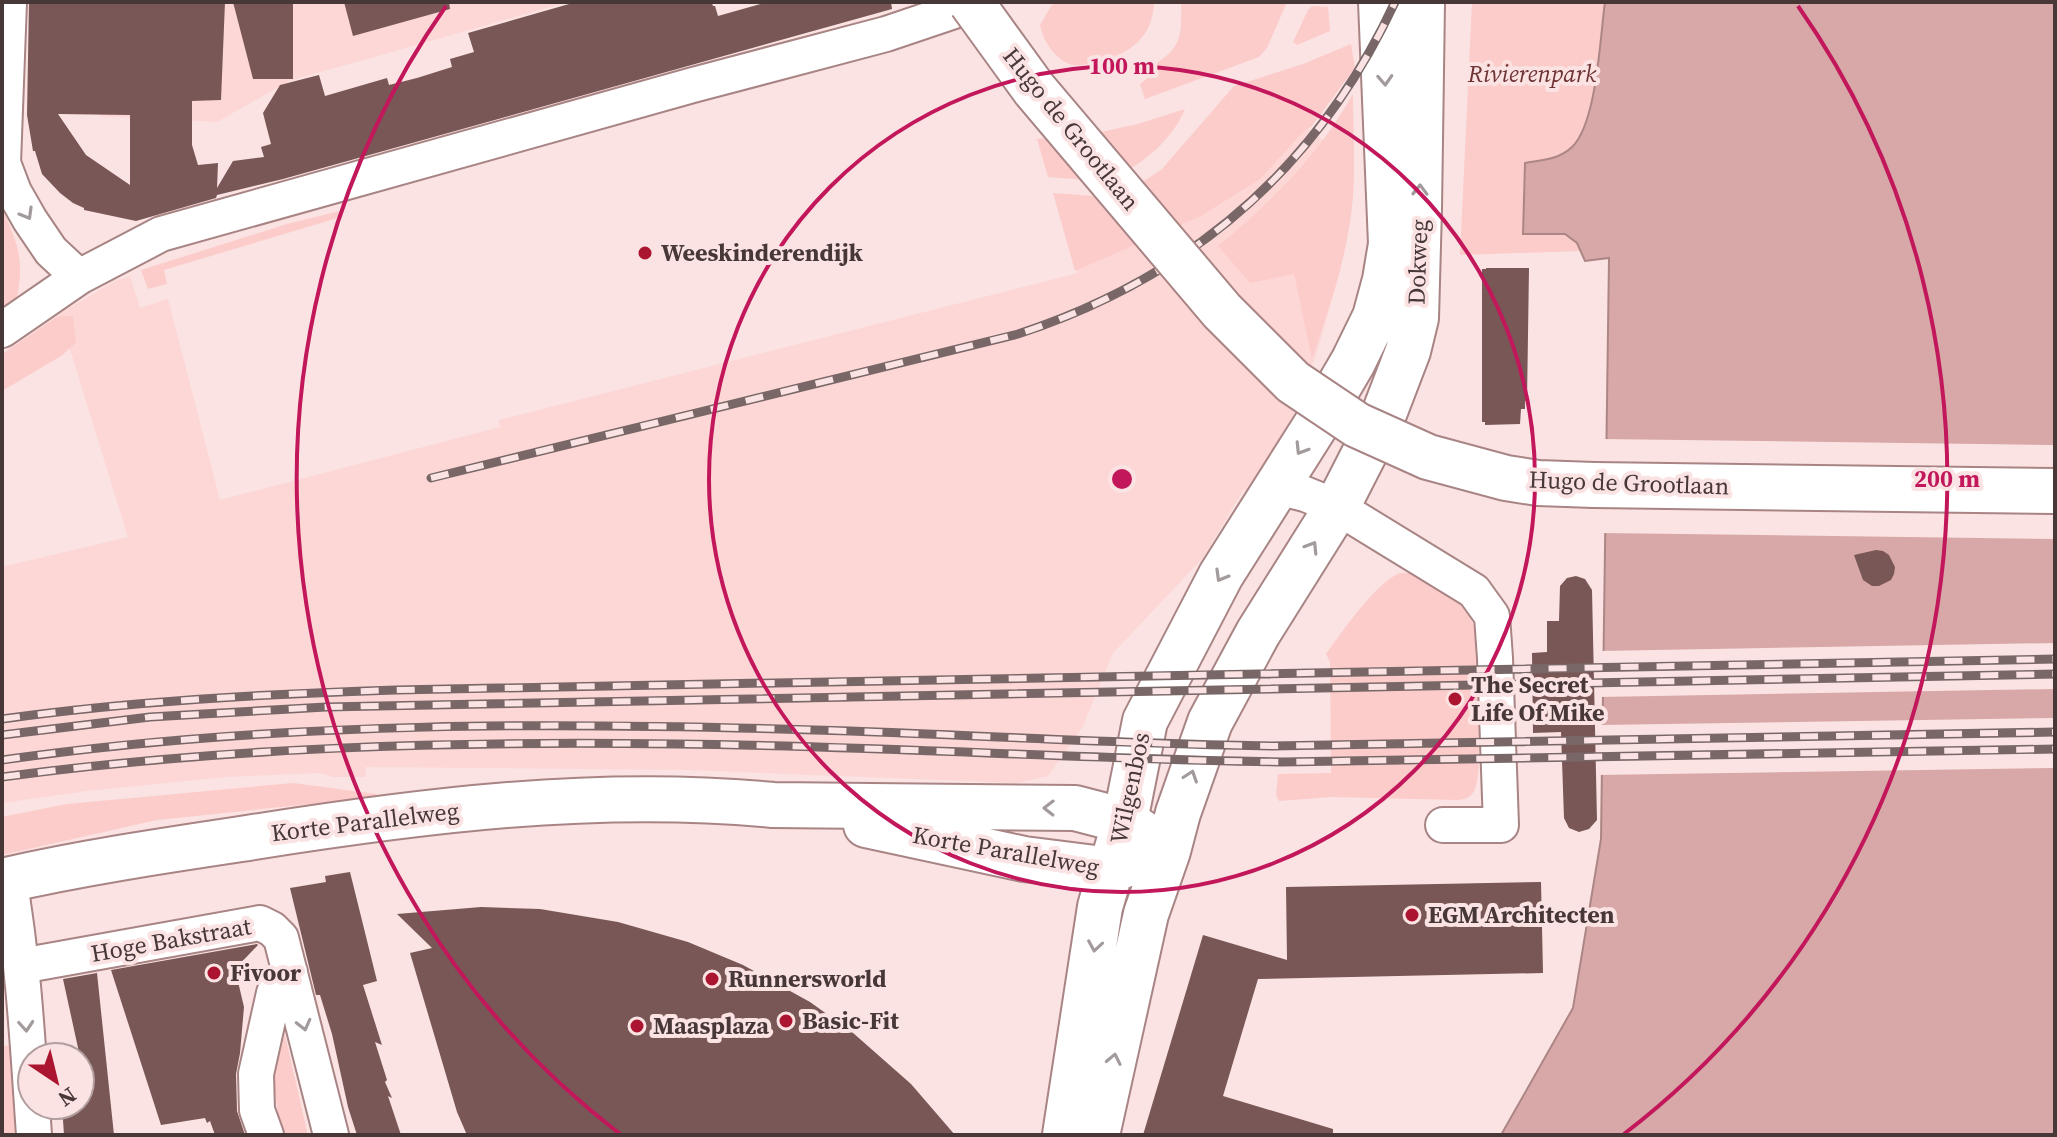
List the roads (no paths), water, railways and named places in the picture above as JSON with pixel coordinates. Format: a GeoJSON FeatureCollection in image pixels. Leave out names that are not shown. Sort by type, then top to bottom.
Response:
{"type":"FeatureCollection","features":[{"type":"Feature","properties":{"kind":"main road","name":"Hugo de Grootlaan"},"geometry":{"type":"LineString","coordinates":[[971,2],[1034,89],[1222,311],[1293,382],[1357,425],[1428,457],[1506,478],[1538,483],[2055,491]]}},
{"type":"Feature","properties":{"kind":"main road","name":"Dokweg"},"geometry":{"type":"LineString","coordinates":[[1277,487],[1353,362],[1375,317],[1385,280],[1391,244],[1391,218],[1381,2]]}},
{"type":"Feature","properties":{"kind":"main road","name":"Dokweg"},"geometry":{"type":"LineString","coordinates":[[1337,507],[1382,419],[1408,351],[1416,318],[1422,2]]}},
{"type":"Feature","properties":{"kind":"main road","name":"Wilgenbos"},"geometry":{"type":"LineString","coordinates":[[1065,1135],[1100,907],[1125,821],[1145,721],[1221,575],[1277,487]]}},
{"type":"Feature","properties":{"kind":"main road","name":"Wilgenbos"},"geometry":{"type":"LineString","coordinates":[[1097,1135],[1146,914],[1210,722],[1258,633],[1337,507]]}},
{"type":"Feature","properties":{"kind":"main road","name":"Korte Parallelweg"},"geometry":{"type":"LineString","coordinates":[[9,894],[157,852],[408,814],[524,803],[652,798],[773,805],[1075,808],[1125,821],[1168,851]]}},
{"type":"Feature","properties":{"kind":"main road","name":"Korte Parallelweg"},"geometry":{"type":"LineString","coordinates":[[773,805],[1024,859],[1111,870],[1168,851]]}},
{"type":"Feature","properties":{"kind":"street"},"geometry":{"type":"LineString","coordinates":[[9,2],[3,163],[14,192],[30,220],[51,251],[79,277]]}},
{"type":"Feature","properties":{"kind":"street"},"geometry":{"type":"LineString","coordinates":[[2,330],[79,277],[161,234],[886,34],[981,2]]}},
{"type":"Feature","properties":{"kind":"street"},"geometry":{"type":"LineString","coordinates":[[1277,487],[1337,507],[1474,591],[1492,616],[1501,825],[1443,825]]}},
{"type":"Feature","properties":{"kind":"street"},"geometry":{"type":"LineString","coordinates":[[9,894],[21,966],[34,1135]]}},
{"type":"Feature","properties":{"kind":"street","name":"Hoge Bakstraat"},"geometry":{"type":"LineString","coordinates":[[21,966],[260,923],[272,929],[281,938],[331,1135]]}},
{"type":"Feature","properties":{"kind":"street"},"geometry":{"type":"LineString","coordinates":[[266,1135],[257,1110],[256,1074],[274,993],[290,972]]}},
{"type":"Feature","properties":{"kind":"railway"},"geometry":{"type":"LineString","coordinates":[[431,478],[1018,334],[1081,310],[1139,281],[1193,248],[1243,209],[1288,165],[1328,116],[1364,62],[1395,2]]}},
{"type":"Feature","properties":{"kind":"railway"},"geometry":{"type":"LineString","coordinates":[[2,719],[199,699],[396,690],[2055,659]]}},
{"type":"Feature","properties":{"kind":"railway"},"geometry":{"type":"LineString","coordinates":[[2,735],[150,717],[326,707],[2055,674]]}},
{"type":"Feature","properties":{"kind":"railway"},"geometry":{"type":"LineString","coordinates":[[2,760],[213,737],[425,727],[744,728],[1272,746],[2055,732]]}},
{"type":"Feature","properties":{"kind":"railway"},"geometry":{"type":"LineString","coordinates":[[2,777],[170,759],[423,745],[752,745],[1282,762],[2055,749]]}},
{"type":"Feature","properties":{"kind":"place","name":"Weeskinderendijk"},"geometry":{"type":"Point","coordinates":[645,253]}},
{"type":"Feature","properties":{"kind":"place","name":"The Secret Life Of Mike"},"geometry":{"type":"Point","coordinates":[1455,699]}},
{"type":"Feature","properties":{"kind":"place","name":"EGM Architecten"},"geometry":{"type":"Point","coordinates":[1412,915]}},
{"type":"Feature","properties":{"kind":"place","name":"Fivoor"},"geometry":{"type":"Point","coordinates":[214,973]}},
{"type":"Feature","properties":{"kind":"place","name":"Runnersworld"},"geometry":{"type":"Point","coordinates":[712,979]}},
{"type":"Feature","properties":{"kind":"place","name":"Basic-Fit"},"geometry":{"type":"Point","coordinates":[786,1021]}},
{"type":"Feature","properties":{"kind":"place","name":"Maasplaza"},"geometry":{"type":"Point","coordinates":[637,1026]}},
{"type":"Feature","properties":{"kind":"park label","name":"Rivierenpark"},"geometry":{"type":"Point","coordinates":[1532,74]}}]}
